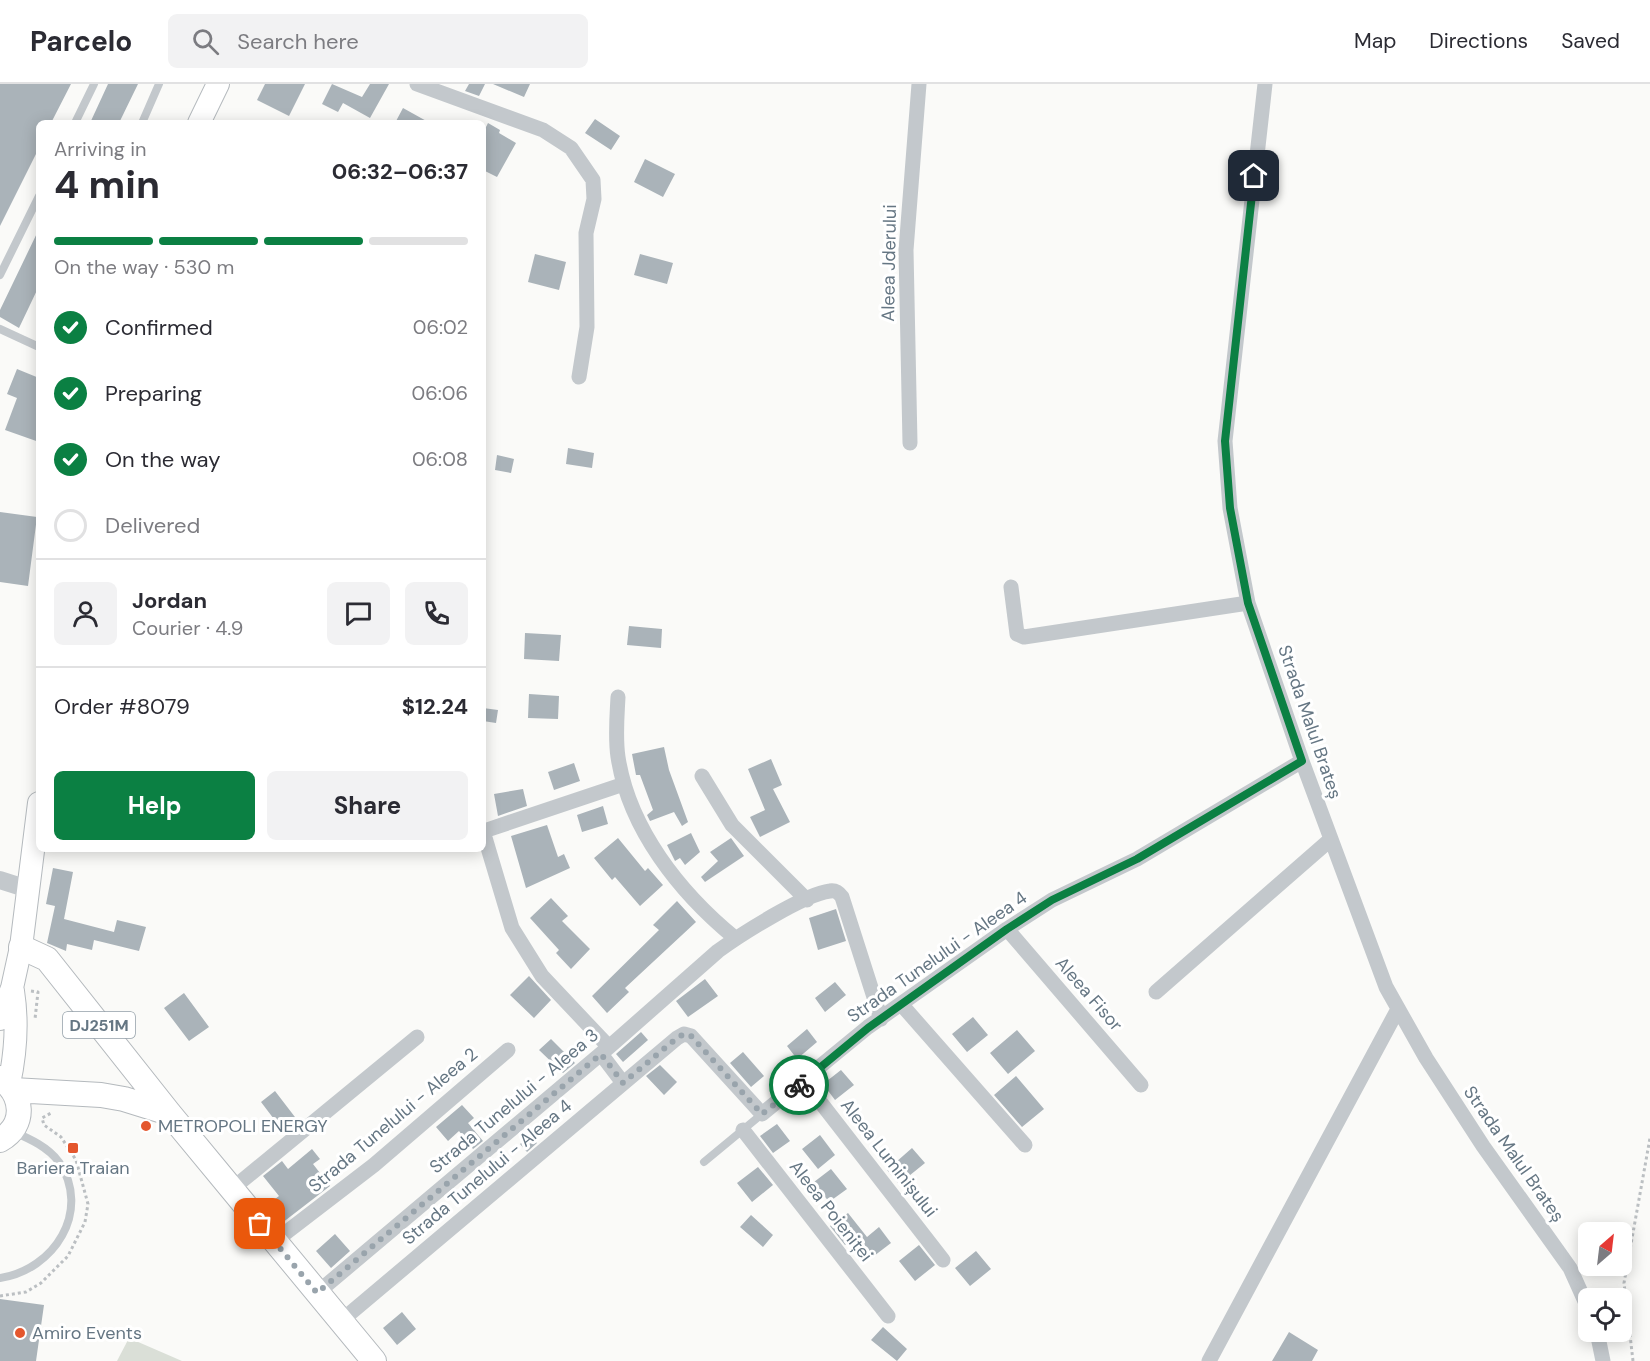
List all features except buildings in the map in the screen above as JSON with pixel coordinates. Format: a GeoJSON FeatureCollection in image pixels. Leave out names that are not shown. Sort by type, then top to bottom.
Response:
{"type":"FeatureCollection","features":[{"type":"Feature","properties":{"kind":"highway","name":"DJ251M"},"geometry":{"type":"LineString","coordinates":[[21,947],[47,959],[169,1113],[374,1361]]}},
{"type":"Feature","properties":{"kind":"highway"},"geometry":{"type":"LineString","coordinates":[[8,1084],[53,1103],[124,1099],[169,1113]]}},
{"type":"Feature","properties":{"kind":"highway"},"geometry":{"type":"LineString","coordinates":[[8,1084],[19,1102],[10,1129]]}},
{"type":"Feature","properties":{"kind":"highway"},"geometry":{"type":"LineString","coordinates":[[10,1129],[53,1103]]}},
{"type":"Feature","properties":{"kind":"main road"},"geometry":{"type":"LineString","coordinates":[[200,120],[218,84]]}},
{"type":"Feature","properties":{"kind":"main road"},"geometry":{"type":"LineString","coordinates":[[0,1019],[12,988],[21,947],[36,826]]}},
{"type":"Feature","properties":{"kind":"main road"},"geometry":{"type":"LineString","coordinates":[[8,1084],[15,1054],[17,1017],[12,988]]}},
{"type":"Feature","properties":{"kind":"street"},"geometry":{"type":"LineString","coordinates":[[417,84],[543,130],[572,148],[592,180],[594,199],[586,233],[587,327],[579,378]]}},
{"type":"Feature","properties":{"kind":"street","name":"Aleea Jderului"},"geometry":{"type":"LineString","coordinates":[[910,443],[906,250],[919,84]]}},
{"type":"Feature","properties":{"kind":"street","name":"Strada Malul Brateș"},"geometry":{"type":"LineString","coordinates":[[1265,84],[1225,441],[1230,508],[1248,603],[1302,761],[1386,987],[1426,1058],[1483,1146],[1570,1268],[1579,1288]]}},
{"type":"Feature","properties":{"kind":"street"},"geometry":{"type":"LineString","coordinates":[[1011,587],[1014,627],[1017,634],[1024,637],[1248,603]]}},
{"type":"Feature","properties":{"kind":"street"},"geometry":{"type":"LineString","coordinates":[[618,697],[616,734],[624,784],[652,844],[690,897],[735,938]]}},
{"type":"Feature","properties":{"kind":"street","name":"Strada Tunelului - Aleea 4"},"geometry":{"type":"LineString","coordinates":[[341,1321],[677,1038],[684,1034],[691,1036],[762,1114],[881,1019],[1007,929],[1052,900],[1137,859],[1302,761]]}},
{"type":"Feature","properties":{"kind":"street"},"geometry":{"type":"LineString","coordinates":[[702,776],[732,825],[807,900]]}},
{"type":"Feature","properties":{"kind":"street"},"geometry":{"type":"LineString","coordinates":[[486,830],[624,784]]}},
{"type":"Feature","properties":{"kind":"street"},"geometry":{"type":"LineString","coordinates":[[1156,992],[1331,839]]}},
{"type":"Feature","properties":{"kind":"street"},"geometry":{"type":"LineString","coordinates":[[486,841],[512,928],[542,976],[605,1051],[623,1083]]}},
{"type":"Feature","properties":{"kind":"street"},"geometry":{"type":"LineString","coordinates":[[0,880],[28,889]]}},
{"type":"Feature","properties":{"kind":"street","name":"Strada Tunelului - Aleea 3"},"geometry":{"type":"LineString","coordinates":[[317,1293],[605,1051],[735,938],[807,900],[831,891],[837,892],[842,897],[881,1019]]}},
{"type":"Feature","properties":{"kind":"street","name":"Aleea Fisor"},"geometry":{"type":"LineString","coordinates":[[1007,929],[1142,1085]]}},
{"type":"Feature","properties":{"kind":"street"},"geometry":{"type":"LineString","coordinates":[[901,1004],[1025,1145]]}},
{"type":"Feature","properties":{"kind":"street"},"geometry":{"type":"LineString","coordinates":[[1209,1361],[1398,1009]]}},
{"type":"Feature","properties":{"kind":"street"},"geometry":{"type":"LineString","coordinates":[[232,1189],[417,1037]]}},
{"type":"Feature","properties":{"kind":"street","name":"Strada Tunelului - Aleea 2"},"geometry":{"type":"LineString","coordinates":[[274,1241],[374,1165],[508,1050]]}},
{"type":"Feature","properties":{"kind":"street","name":"Aleea Luminișului"},"geometry":{"type":"LineString","coordinates":[[804,1081],[943,1260]]}},
{"type":"Feature","properties":{"kind":"street","name":"Aleea Poieniței"},"geometry":{"type":"LineString","coordinates":[[743,1130],[888,1316]]}},
{"type":"Feature","properties":{"kind":"street"},"geometry":{"type":"LineString","coordinates":[[1599,1342],[1603,1361]]}},
{"type":"Feature","properties":{"kind":"lane"},"geometry":{"type":"LineString","coordinates":[[76,120],[94,84]]}},
{"type":"Feature","properties":{"kind":"lane"},"geometry":{"type":"LineString","coordinates":[[143,120],[159,84]]}},
{"type":"Feature","properties":{"kind":"lane"},"geometry":{"type":"LineString","coordinates":[[0,275],[36,202]]}},
{"type":"Feature","properties":{"kind":"lane"},"geometry":{"type":"LineString","coordinates":[[0,329],[36,346]]}},
{"type":"Feature","properties":{"kind":"lane","name":"Strada Tunelului - Aleea 4"},"geometry":{"type":"LineString","coordinates":[[704,1162],[762,1114]]}},
{"type":"Feature","properties":{"kind":"lane"},"geometry":{"type":"LineString","coordinates":[[0,1278],[25,1271],[51,1252],[67,1227],[72,1211],[72,1193],[58,1162],[47,1150],[10,1129]]}},
{"type":"Feature","properties":{"kind":"path"},"geometry":{"type":"LineString","coordinates":[[12,988],[38,992],[34,1027]]}},
{"type":"Feature","properties":{"kind":"path"},"geometry":{"type":"LineString","coordinates":[[1634,1361],[1624,1282],[1650,1138]]}},
{"type":"Feature","properties":{"kind":"shaded area"},"geometry":{"type":"Polygon","coordinates":[[[129,1338],[182,1361],[117,1361],[129,1338]]]}},
{"type":"Feature","properties":{"kind":"way so far"},"geometry":{"type":"LineString","coordinates":[[260,1224],[317,1293],[601,1054],[623,1083],[677,1038],[684,1034],[691,1036],[762,1114],[799,1085]]}},
{"type":"Feature","properties":{"kind":"place","name":"METROPOLI ENERGY"},"geometry":{"type":"Point","coordinates":[146,1126]}},
{"type":"Feature","properties":{"kind":"place","name":"Bariera Traian"},"geometry":{"type":"Point","coordinates":[73,1148]}},
{"type":"Feature","properties":{"kind":"place","name":"Amiro Events"},"geometry":{"type":"Point","coordinates":[20,1333]}},
{"type":"Feature","properties":{"kind":"route"},"geometry":{"type":"LineString","coordinates":[[799,1085],[868,1028],[1007,929],[1052,900],[1137,859],[1302,761],[1248,603],[1230,508],[1225,441],[1254,176]]}}]}
